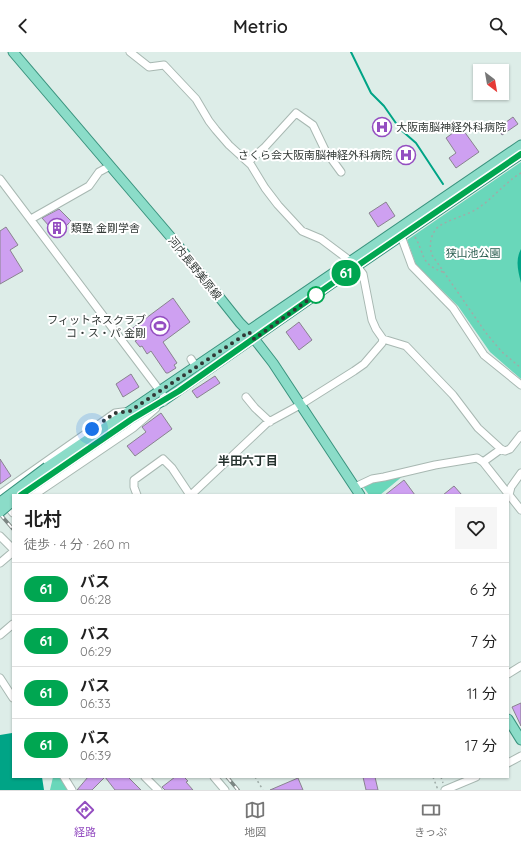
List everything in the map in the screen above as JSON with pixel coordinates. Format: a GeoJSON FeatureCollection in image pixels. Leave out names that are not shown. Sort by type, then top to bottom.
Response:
{"type":"FeatureCollection","features":[{"type":"Feature","properties":{"kind":"main road","name":"河内長野美原線"},"geometry":{"type":"LineString","coordinates":[[13,52],[181,249],[240,323],[252,335],[359,494]]}},
{"type":"Feature","properties":{"kind":"main road"},"geometry":{"type":"LineString","coordinates":[[12,494],[166,399],[252,335],[521,145]]}},
{"type":"Feature","properties":{"kind":"main road"},"geometry":{"type":"LineString","coordinates":[[354,263],[401,236],[521,154]]}},
{"type":"Feature","properties":{"kind":"main road"},"geometry":{"type":"LineString","coordinates":[[22,494],[50,470],[130,411],[196,367],[252,335]]}},
{"type":"Feature","properties":{"kind":"main road"},"geometry":{"type":"LineString","coordinates":[[0,502],[12,494]]}},
{"type":"Feature","properties":{"kind":"main road"},"geometry":{"type":"LineString","coordinates":[[0,512],[12,502]]}},
{"type":"Feature","properties":{"kind":"main road"},"geometry":{"type":"LineString","coordinates":[[509,721],[521,740]]}},
{"type":"Feature","properties":{"kind":"street"},"geometry":{"type":"LineString","coordinates":[[130,52],[149,67],[164,65],[196,99],[208,121],[229,145],[248,162],[273,199],[302,231],[321,239],[354,263],[363,274],[372,320],[376,329],[383,338],[406,346],[453,395],[478,428],[500,449],[505,451],[510,449],[521,435]]}},
{"type":"Feature","properties":{"kind":"street"},"geometry":{"type":"LineString","coordinates":[[248,162],[264,148],[296,113],[313,125],[325,150],[341,172]]}},
{"type":"Feature","properties":{"kind":"street"},"geometry":{"type":"LineString","coordinates":[[31,219],[89,186],[99,172],[110,166]]}},
{"type":"Feature","properties":{"kind":"street"},"geometry":{"type":"LineString","coordinates":[[0,179],[166,399],[133,428],[35,494]]}},
{"type":"Feature","properties":{"kind":"street"},"geometry":{"type":"LineString","coordinates":[[401,236],[412,266],[453,308],[484,355],[521,385]]}},
{"type":"Feature","properties":{"kind":"street"},"geometry":{"type":"LineString","coordinates":[[192,494],[270,422],[300,405],[364,364],[382,342],[383,338]]}},
{"type":"Feature","properties":{"kind":"street"},"geometry":{"type":"LineString","coordinates":[[190,359],[196,367]]}},
{"type":"Feature","properties":{"kind":"street"},"geometry":{"type":"LineString","coordinates":[[246,397],[270,422]]}},
{"type":"Feature","properties":{"kind":"street"},"geometry":{"type":"LineString","coordinates":[[0,494],[115,413],[130,411]]}},
{"type":"Feature","properties":{"kind":"street"},"geometry":{"type":"LineString","coordinates":[[483,462],[500,449]]}},
{"type":"Feature","properties":{"kind":"street"},"geometry":{"type":"LineString","coordinates":[[355,487],[372,479],[384,478],[435,465],[477,458],[483,462],[508,494]]}},
{"type":"Feature","properties":{"kind":"street"},"geometry":{"type":"LineString","coordinates":[[137,494],[134,487],[134,480],[163,459],[172,468],[190,494]]}},
{"type":"Feature","properties":{"kind":"street"},"geometry":{"type":"LineString","coordinates":[[520,476],[511,487],[509,495],[521,510]]}},
{"type":"Feature","properties":{"kind":"street"},"geometry":{"type":"LineString","coordinates":[[0,498],[12,511]]}},
{"type":"Feature","properties":{"kind":"street"},"geometry":{"type":"LineString","coordinates":[[0,536],[12,548]]}},
{"type":"Feature","properties":{"kind":"street"},"geometry":{"type":"LineString","coordinates":[[0,564],[12,553]]}},
{"type":"Feature","properties":{"kind":"street"},"geometry":{"type":"LineString","coordinates":[[0,636],[12,625]]}},
{"type":"Feature","properties":{"kind":"street"},"geometry":{"type":"LineString","coordinates":[[509,673],[521,666]]}},
{"type":"Feature","properties":{"kind":"street"},"geometry":{"type":"LineString","coordinates":[[0,678],[12,696]]}},
{"type":"Feature","properties":{"kind":"street"},"geometry":{"type":"LineString","coordinates":[[509,762],[521,756]]}},
{"type":"Feature","properties":{"kind":"street"},"geometry":{"type":"LineString","coordinates":[[65,778],[72,790]]}},
{"type":"Feature","properties":{"kind":"street"},"geometry":{"type":"LineString","coordinates":[[146,778],[158,790]]}},
{"type":"Feature","properties":{"kind":"street"},"geometry":{"type":"LineString","coordinates":[[215,778],[225,790]]}},
{"type":"Feature","properties":{"kind":"street"},"geometry":{"type":"LineString","coordinates":[[445,790],[474,778]]}},
{"type":"Feature","properties":{"kind":"path"},"geometry":{"type":"LineString","coordinates":[[521,173],[509,180],[485,203],[475,210],[437,228],[431,236],[429,247],[432,255],[486,333],[502,352],[521,368]]}},
{"type":"Feature","properties":{"kind":"path"},"geometry":{"type":"LineString","coordinates":[[412,234],[419,244],[419,248],[424,259],[432,268],[444,272]]}},
{"type":"Feature","properties":{"kind":"path"},"geometry":{"type":"LineString","coordinates":[[256,778],[263,790]]}},
{"type":"Feature","properties":{"kind":"path"},"geometry":{"type":"LineString","coordinates":[[433,778],[438,790]]}},
{"type":"Feature","properties":{"kind":"green space","name":"狭山池公園"},"geometry":{"type":"Polygon","coordinates":[[[521,162],[521,379],[490,352],[458,306],[416,265],[407,240],[521,162]]]}},
{"type":"Feature","properties":{"kind":"green space"},"geometry":{"type":"Polygon","coordinates":[[[404,475],[381,494],[368,494],[362,485],[404,475]]]}},
{"type":"Feature","properties":{"kind":"green space"},"geometry":{"type":"Polygon","coordinates":[[[53,778],[62,778],[70,790],[50,790],[53,778]]]}},
{"type":"Feature","properties":{"kind":"shaded area"},"geometry":{"type":"Polygon","coordinates":[[[521,249],[521,283],[518,270],[518,257],[521,249]]]}},
{"type":"Feature","properties":{"kind":"shaded area"},"geometry":{"type":"Polygon","coordinates":[[[12,733],[12,778],[42,778],[44,790],[0,790],[0,735],[12,733]]]}},
{"type":"Feature","properties":{"kind":"building"},"geometry":{"type":"Polygon","coordinates":[[[513,117],[518,124],[502,135],[498,128],[513,117]]]}},
{"type":"Feature","properties":{"kind":"building"},"geometry":{"type":"Polygon","coordinates":[[[461,127],[479,152],[456,168],[449,158],[456,153],[446,138],[461,127]]]}},
{"type":"Feature","properties":{"kind":"building"},"geometry":{"type":"Polygon","coordinates":[[[386,202],[395,216],[378,227],[369,213],[386,202]]]}},
{"type":"Feature","properties":{"kind":"building","name":"類塾 金剛学舎"},"geometry":{"type":"Polygon","coordinates":[[[59,209],[71,221],[57,235],[42,218],[59,209]]]}},
{"type":"Feature","properties":{"kind":"building"},"geometry":{"type":"Polygon","coordinates":[[[6,227],[18,245],[10,250],[23,271],[0,284],[0,231],[6,227]]]}},
{"type":"Feature","properties":{"kind":"building","name":"フィットネスクラブ コ・ス・パ 金剛"},"geometry":{"type":"Polygon","coordinates":[[[173,298],[190,322],[163,342],[177,363],[174,365],[176,368],[166,373],[151,351],[147,354],[142,346],[140,347],[135,341],[137,340],[130,330],[173,298]]]}},
{"type":"Feature","properties":{"kind":"building"},"geometry":{"type":"Polygon","coordinates":[[[299,322],[312,340],[299,350],[286,332],[299,322]]]}},
{"type":"Feature","properties":{"kind":"building"},"geometry":{"type":"Polygon","coordinates":[[[131,374],[139,387],[123,397],[116,384],[131,374]]]}},
{"type":"Feature","properties":{"kind":"building"},"geometry":{"type":"Polygon","coordinates":[[[215,376],[220,383],[197,398],[192,391],[215,376]]]}},
{"type":"Feature","properties":{"kind":"building"},"geometry":{"type":"Polygon","coordinates":[[[161,413],[172,429],[135,456],[127,446],[146,432],[142,427],[161,413]]]}},
{"type":"Feature","properties":{"kind":"building"},"geometry":{"type":"Polygon","coordinates":[[[0,459],[11,476],[0,484],[0,459]]]}},
{"type":"Feature","properties":{"kind":"building"},"geometry":{"type":"Polygon","coordinates":[[[404,480],[414,494],[386,494],[404,480]]]}},
{"type":"Feature","properties":{"kind":"building"},"geometry":{"type":"Polygon","coordinates":[[[454,486],[461,494],[444,494],[454,486]]]}},
{"type":"Feature","properties":{"kind":"building"},"geometry":{"type":"Polygon","coordinates":[[[521,703],[521,726],[512,707],[521,703]]]}},
{"type":"Feature","properties":{"kind":"building"},"geometry":{"type":"Polygon","coordinates":[[[87,778],[104,778],[92,790],[77,790],[87,778]]]}},
{"type":"Feature","properties":{"kind":"building"},"geometry":{"type":"Polygon","coordinates":[[[106,778],[129,778],[141,790],[115,790],[106,778]]]}},
{"type":"Feature","properties":{"kind":"building"},"geometry":{"type":"Polygon","coordinates":[[[174,778],[185,778],[188,781],[186,782],[193,790],[165,790],[162,787],[174,778]]]}},
{"type":"Feature","properties":{"kind":"building"},"geometry":{"type":"Polygon","coordinates":[[[298,778],[303,790],[270,790],[298,778]]]}},
{"type":"Feature","properties":{"kind":"building"},"geometry":{"type":"Polygon","coordinates":[[[363,778],[375,778],[378,790],[366,790],[363,778]]]}},
{"type":"Feature","properties":{"kind":"waterway"},"geometry":{"type":"LineString","coordinates":[[351,52],[371,93],[384,106],[400,129],[416,143],[443,184]]}},
{"type":"Feature","properties":{"kind":"railway"},"geometry":{"type":"LineString","coordinates":[[0,514],[12,528]]}},
{"type":"Feature","properties":{"kind":"railway"},"geometry":{"type":"LineString","coordinates":[[228,778],[238,790]]}},
{"type":"Feature","properties":{"kind":"bus line","name":"61"},"geometry":{"type":"LineString","coordinates":[[22,494],[132,419],[179,391],[357,266],[521,154]]}},
{"type":"Feature","properties":{"kind":"place","name":"大阪南脳神経外科病院"},"geometry":{"type":"Point","coordinates":[382,127]}},
{"type":"Feature","properties":{"kind":"place","name":"さくら会大阪南脳神経外科病院"},"geometry":{"type":"Point","coordinates":[406,155]}},
{"type":"Feature","properties":{"kind":"place","name":"類塾 金剛学舎"},"geometry":{"type":"Point","coordinates":[57,228]}},
{"type":"Feature","properties":{"kind":"place","name":"フィットネスクラブ コ・ス・パ 金剛"},"geometry":{"type":"Point","coordinates":[160,326]}},
{"type":"Feature","properties":{"kind":"district","name":"半田六丁目"},"geometry":{"type":"Point","coordinates":[248,461]}},
{"type":"Feature","properties":{"kind":"route"},"geometry":{"type":"LineString","coordinates":[[92,429],[115,413],[130,411],[249,332],[254,339],[318,293],[316,295]]}}]}
